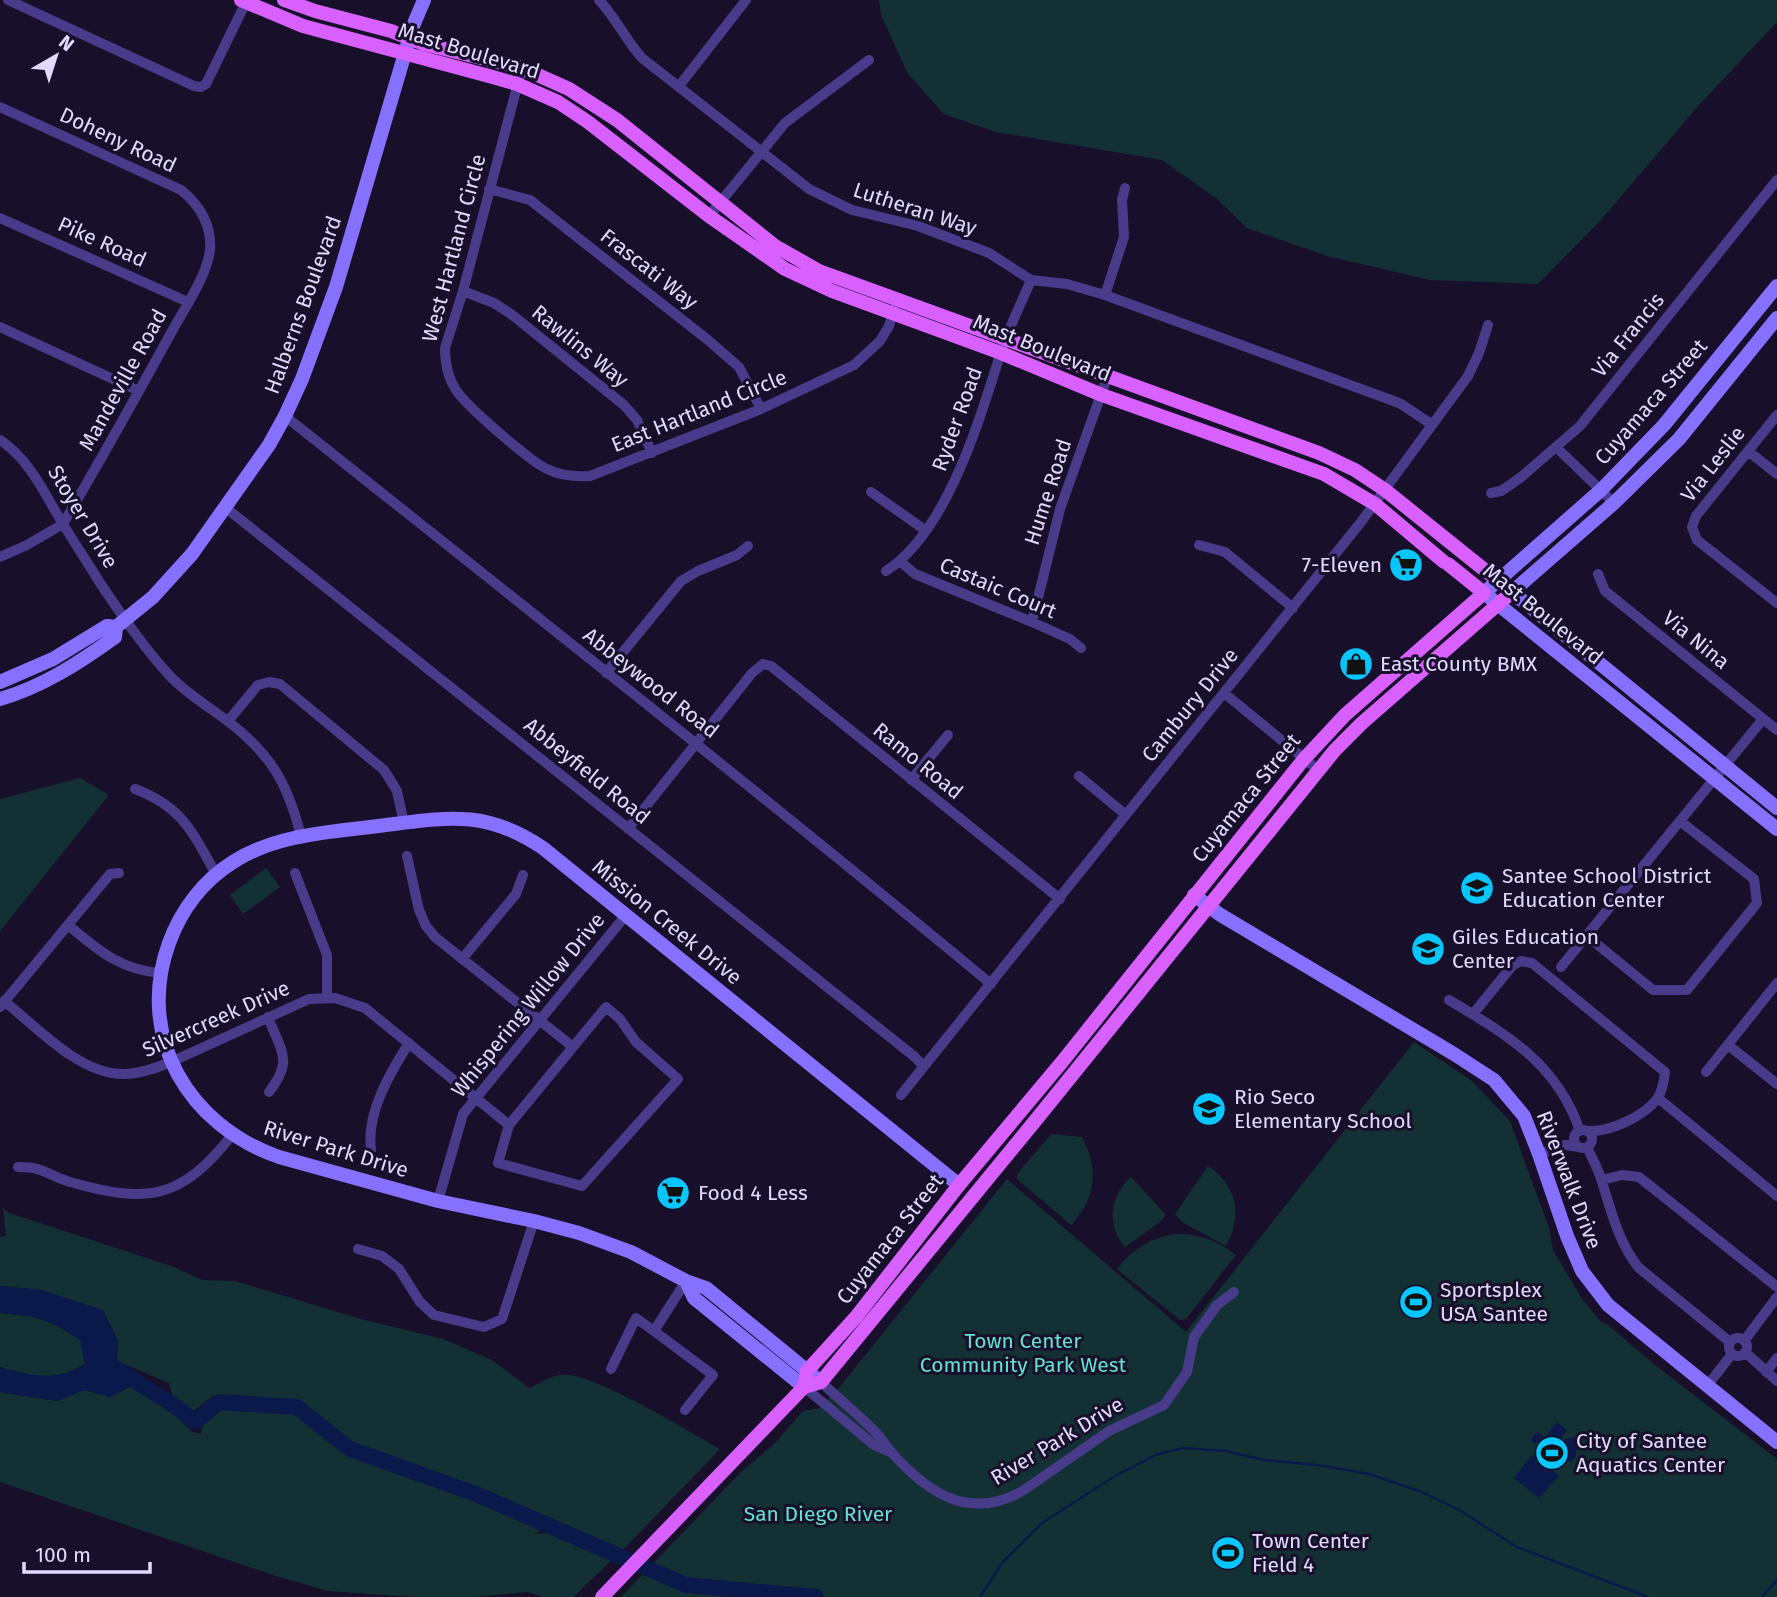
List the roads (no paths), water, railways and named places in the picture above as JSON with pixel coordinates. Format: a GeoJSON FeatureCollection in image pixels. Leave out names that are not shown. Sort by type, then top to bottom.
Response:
{"type":"FeatureCollection","features":[{"type":"Feature","properties":{"kind":"main road","name":"Mast Boulevard"},"geometry":{"type":"LineString","coordinates":[[284,0],[456,52],[522,68],[569,89],[593,103],[775,246],[819,271],[898,299],[1102,395],[1312,469],[1339,482],[1375,504],[1484,593]]}},
{"type":"Feature","properties":{"kind":"main road","name":"Mast Boulevard"},"geometry":{"type":"LineString","coordinates":[[244,1],[303,26],[517,84],[558,102],[588,122],[709,216],[785,269],[832,291],[892,313],[1003,347],[1108,375],[1319,453],[1355,470],[1385,490],[1511,592]]}},
{"type":"Feature","properties":{"kind":"main road","name":"Cuyamaca Street"},"geometry":{"type":"LineString","coordinates":[[821,1382],[1318,770],[1362,723],[1511,592]]}},
{"type":"Feature","properties":{"kind":"main road","name":"Cuyamaca Street"},"geometry":{"type":"LineString","coordinates":[[807,1371],[856,1317],[959,1185],[1034,1096],[1304,759],[1345,715],[1484,593]]}},
{"type":"Feature","properties":{"kind":"main road"},"geometry":{"type":"LineString","coordinates":[[1034,1096],[1046,1107]]}},
{"type":"Feature","properties":{"kind":"main road"},"geometry":{"type":"LineString","coordinates":[[804,1387],[807,1371]]}},
{"type":"Feature","properties":{"kind":"main road"},"geometry":{"type":"LineString","coordinates":[[603,1596],[804,1387],[821,1382]]}},
{"type":"Feature","properties":{"kind":"street"},"geometry":{"type":"LineString","coordinates":[[8,0],[201,87],[206,85],[244,1]]}},
{"type":"Feature","properties":{"kind":"street","name":"Halberns Boulevard"},"geometry":{"type":"LineString","coordinates":[[121,624],[153,597],[184,564],[269,445],[285,416],[302,379],[336,287],[410,38],[424,0]]}},
{"type":"Feature","properties":{"kind":"street","name":"Lutheran Way"},"geometry":{"type":"LineString","coordinates":[[599,0],[612,15],[625,39],[642,58],[809,189],[831,201],[852,210],[918,226],[989,253],[1031,280],[1067,284],[1105,295],[1401,404],[1431,424]]}},
{"type":"Feature","properties":{"kind":"street"},"geometry":{"type":"LineString","coordinates":[[679,86],[746,0]]}},
{"type":"Feature","properties":{"kind":"street"},"geometry":{"type":"LineString","coordinates":[[709,216],[785,122],[869,60]]}},
{"type":"Feature","properties":{"kind":"street","name":"West Hartland Circle"},"geometry":{"type":"LineString","coordinates":[[490,424],[462,399],[447,370],[445,348],[463,291],[522,68]]}},
{"type":"Feature","properties":{"kind":"street","name":"Doheny Road"},"geometry":{"type":"LineString","coordinates":[[0,107],[181,191]]}},
{"type":"Feature","properties":{"kind":"street","name":"Via Francis"},"geometry":{"type":"LineString","coordinates":[[1490,493],[1501,491],[1558,448],[1580,426],[1777,180]]}},
{"type":"Feature","properties":{"kind":"street"},"geometry":{"type":"LineString","coordinates":[[1105,295],[1124,237],[1122,200],[1125,188]]}},
{"type":"Feature","properties":{"kind":"street","name":"Frascati Way"},"geometry":{"type":"LineString","coordinates":[[489,189],[530,200],[708,340],[739,367],[761,409]]}},
{"type":"Feature","properties":{"kind":"street","name":"Mandeville Road"},"geometry":{"type":"LineString","coordinates":[[0,557],[63,524],[207,264],[210,237],[202,212],[193,200],[181,191]]}},
{"type":"Feature","properties":{"kind":"street","name":"Pike Road"},"geometry":{"type":"LineString","coordinates":[[0,218],[188,302]]}},
{"type":"Feature","properties":{"kind":"street","name":"Ryder Road"},"geometry":{"type":"LineString","coordinates":[[901,562],[956,481],[1003,347],[1031,280]]}},
{"type":"Feature","properties":{"kind":"street","name":"Cuyamaca Street"},"geometry":{"type":"LineString","coordinates":[[1484,593],[1601,490],[1664,425],[1777,286]]}},
{"type":"Feature","properties":{"kind":"street","name":"Rawlins Way"},"geometry":{"type":"LineString","coordinates":[[463,291],[494,303],[510,314],[624,405],[638,420],[652,453]]}},
{"type":"Feature","properties":{"kind":"street","name":"East Hartland Circle"},"geometry":{"type":"LineString","coordinates":[[490,424],[543,467],[571,477],[590,476],[761,409],[854,365],[880,341],[889,326],[898,299]]}},
{"type":"Feature","properties":{"kind":"street","name":"Cuyamaca Street"},"geometry":{"type":"LineString","coordinates":[[1511,592],[1614,503],[1679,439],[1777,317]]}},
{"type":"Feature","properties":{"kind":"street","name":"Cambury Drive"},"geometry":{"type":"LineString","coordinates":[[901,1096],[1375,504],[1468,376],[1488,325]]}},
{"type":"Feature","properties":{"kind":"street"},"geometry":{"type":"LineString","coordinates":[[0,327],[139,391]]}},
{"type":"Feature","properties":{"kind":"street","name":"Hume Road"},"geometry":{"type":"LineString","coordinates":[[1032,622],[1060,509],[1108,375]]}},
{"type":"Feature","properties":{"kind":"street","name":"Via Leslie"},"geometry":{"type":"LineString","coordinates":[[1777,415],[1694,519],[1692,530],[1697,540],[1777,603]]}},
{"type":"Feature","properties":{"kind":"street","name":"Abbeywood Road"},"geometry":{"type":"LineString","coordinates":[[285,416],[696,742],[991,984]]}},
{"type":"Feature","properties":{"kind":"street","name":"Stoyer Drive"},"geometry":{"type":"LineString","coordinates":[[0,440],[32,470],[121,624],[171,676],[256,745],[277,772],[293,804],[301,836]]}},
{"type":"Feature","properties":{"kind":"street"},"geometry":{"type":"LineString","coordinates":[[1558,448],[1614,503]]}},
{"type":"Feature","properties":{"kind":"street"},"geometry":{"type":"LineString","coordinates":[[1748,451],[1777,474]]}},
{"type":"Feature","properties":{"kind":"street"},"geometry":{"type":"LineString","coordinates":[[870,492],[925,530]]}},
{"type":"Feature","properties":{"kind":"street","name":"Abbeyfield Road"},"geometry":{"type":"LineString","coordinates":[[226,508],[923,1066]]}},
{"type":"Feature","properties":{"kind":"street"},"geometry":{"type":"LineString","coordinates":[[1199,545],[1225,552],[1293,608]]}},
{"type":"Feature","properties":{"kind":"street"},"geometry":{"type":"LineString","coordinates":[[606,673],[681,581],[737,555],[748,546]]}},
{"type":"Feature","properties":{"kind":"street"},"geometry":{"type":"LineString","coordinates":[[886,571],[901,562]]}},
{"type":"Feature","properties":{"kind":"street","name":"Castaic Court"},"geometry":{"type":"LineString","coordinates":[[901,562],[915,574],[1032,622],[1070,639],[1081,648]]}},
{"type":"Feature","properties":{"kind":"street","name":"Via Nina"},"geometry":{"type":"LineString","coordinates":[[1598,574],[1605,591],[1777,730]]}},
{"type":"Feature","properties":{"kind":"street","name":"Mast Boulevard"},"geometry":{"type":"LineString","coordinates":[[1511,592],[1777,808]]}},
{"type":"Feature","properties":{"kind":"street","name":"Mast Boulevard"},"geometry":{"type":"LineString","coordinates":[[1484,593],[1777,829]]}},
{"type":"Feature","properties":{"kind":"street"},"geometry":{"type":"LineString","coordinates":[[0,682],[53,659],[107,626],[121,624]]}},
{"type":"Feature","properties":{"kind":"street"},"geometry":{"type":"LineString","coordinates":[[0,699],[28,691],[86,658],[115,637],[121,624]]}},
{"type":"Feature","properties":{"kind":"street","name":"Ramo Road"},"geometry":{"type":"LineString","coordinates":[[696,742],[752,673],[763,664],[771,666],[1060,899]]}},
{"type":"Feature","properties":{"kind":"street"},"geometry":{"type":"LineString","coordinates":[[228,721],[258,685],[269,682],[280,684],[384,770],[397,791],[404,823]]}},
{"type":"Feature","properties":{"kind":"street"},"geometry":{"type":"LineString","coordinates":[[1224,693],[1318,770]]}},
{"type":"Feature","properties":{"kind":"street"},"geometry":{"type":"LineString","coordinates":[[1561,967],[1763,719]]}},
{"type":"Feature","properties":{"kind":"street"},"geometry":{"type":"LineString","coordinates":[[911,780],[947,735]]}},
{"type":"Feature","properties":{"kind":"street"},"geometry":{"type":"LineString","coordinates":[[628,829],[696,742]]}},
{"type":"Feature","properties":{"kind":"street"},"geometry":{"type":"LineString","coordinates":[[1079,776],[1126,814]]}},
{"type":"Feature","properties":{"kind":"street"},"geometry":{"type":"LineString","coordinates":[[135,789],[158,797],[174,810],[188,826],[216,874]]}},
{"type":"Feature","properties":{"kind":"street","name":"Mission Creek Drive"},"geometry":{"type":"LineString","coordinates":[[301,836],[450,817],[479,820],[507,828],[543,848],[959,1185]]}},
{"type":"Feature","properties":{"kind":"street"},"geometry":{"type":"LineString","coordinates":[[1587,936],[1653,990],[1687,990],[1757,904],[1754,879],[1680,821]]}},
{"type":"Feature","properties":{"kind":"street","name":"River Park Drive"},"geometry":{"type":"LineString","coordinates":[[301,836],[272,843],[240,857],[216,874],[192,900],[167,947],[160,973],[159,1012],[163,1037],[171,1062],[193,1099],[213,1120],[255,1148],[279,1157],[438,1201],[534,1221],[621,1248],[658,1264],[686,1281],[706,1288],[821,1382],[922,1482],[953,1500],[972,1504],[992,1503],[1011,1497],[1109,1431],[1164,1405],[1187,1372],[1194,1337],[1217,1305],[1234,1292]]}},
{"type":"Feature","properties":{"kind":"street"},"geometry":{"type":"LineString","coordinates":[[407,856],[419,910],[426,926],[435,937],[573,1047]]}},
{"type":"Feature","properties":{"kind":"street"},"geometry":{"type":"LineString","coordinates":[[2,1004],[110,874],[119,873]]}},
{"type":"Feature","properties":{"kind":"street"},"geometry":{"type":"LineString","coordinates":[[295,873],[327,955],[327,997]]}},
{"type":"Feature","properties":{"kind":"street"},"geometry":{"type":"LineString","coordinates":[[462,959],[516,894],[523,875]]}},
{"type":"Feature","properties":{"kind":"street","name":"Riverwalk Drive"},"geometry":{"type":"LineString","coordinates":[[1194,895],[1494,1080],[1511,1097],[1524,1116],[1582,1271],[1608,1305],[1777,1442]]}},
{"type":"Feature","properties":{"kind":"street","name":"Whispering Willow Drive"},"geometry":{"type":"LineString","coordinates":[[438,1201],[463,1114],[626,915]]}},
{"type":"Feature","properties":{"kind":"street"},"geometry":{"type":"LineString","coordinates":[[68,925],[107,958],[141,970],[160,973]]}},
{"type":"Feature","properties":{"kind":"street"},"geometry":{"type":"LineString","coordinates":[[1473,1014],[1512,966],[1521,961],[1532,963],[1665,1072],[1658,1098],[1640,1115],[1539,1154]]}},
{"type":"Feature","properties":{"kind":"street"},"geometry":{"type":"LineString","coordinates":[[1706,1072],[1777,983]]}},
{"type":"Feature","properties":{"kind":"street","name":"Silvercreek Drive"},"geometry":{"type":"LineString","coordinates":[[2,1004],[77,1060],[108,1073],[132,1074],[171,1062],[309,999],[327,997],[358,1004],[509,1125]]}},
{"type":"Feature","properties":{"kind":"street"},"geometry":{"type":"LineString","coordinates":[[1449,1000],[1525,1048],[1548,1072],[1586,1138],[1602,1180],[1611,1216],[1626,1252],[1638,1267],[1730,1342]]}},
{"type":"Feature","properties":{"kind":"street"},"geometry":{"type":"LineString","coordinates":[[606,1007],[620,1019],[636,1042],[678,1079],[582,1186],[498,1163],[509,1125],[573,1047],[606,1007]]}},
{"type":"Feature","properties":{"kind":"street"},"geometry":{"type":"LineString","coordinates":[[268,1017],[283,1055],[284,1066],[280,1078],[269,1092]]}},
{"type":"Feature","properties":{"kind":"street"},"geometry":{"type":"LineString","coordinates":[[372,1150],[369,1137],[384,1083],[409,1043]]}},
{"type":"Feature","properties":{"kind":"street"},"geometry":{"type":"LineString","coordinates":[[1728,1045],[1777,1084]]}},
{"type":"Feature","properties":{"kind":"street"},"geometry":{"type":"LineString","coordinates":[[1658,1098],[1777,1196]]}},
{"type":"Feature","properties":{"kind":"street"},"geometry":{"type":"LineString","coordinates":[[18,1167],[37,1167],[66,1181],[117,1193],[155,1194],[180,1184],[195,1174],[216,1156],[232,1135]]}},
{"type":"Feature","properties":{"kind":"street"},"geometry":{"type":"LineString","coordinates":[[1602,1180],[1622,1175],[1639,1177],[1777,1287]]}},
{"type":"Feature","properties":{"kind":"street"},"geometry":{"type":"LineString","coordinates":[[358,1248],[382,1256],[399,1269],[420,1302],[434,1315],[469,1326],[484,1327],[502,1319],[534,1221]]}},
{"type":"Feature","properties":{"kind":"street"},"geometry":{"type":"LineString","coordinates":[[654,1331],[686,1281]]}},
{"type":"Feature","properties":{"kind":"street","name":"River Park Drive"},"geometry":{"type":"LineString","coordinates":[[686,1281],[694,1298],[874,1445],[891,1452]]}},
{"type":"Feature","properties":{"kind":"street"},"geometry":{"type":"LineString","coordinates":[[1744,1340],[1777,1297]]}},
{"type":"Feature","properties":{"kind":"street"},"geometry":{"type":"LineString","coordinates":[[611,1369],[636,1318],[713,1375],[685,1410]]}},
{"type":"Feature","properties":{"kind":"street"},"geometry":{"type":"LineString","coordinates":[[1744,1340],[1736,1338],[1730,1342],[1729,1349],[1737,1356],[1745,1352]]}},
{"type":"Feature","properties":{"kind":"street"},"geometry":{"type":"LineString","coordinates":[[1744,1340],[1745,1352]]}},
{"type":"Feature","properties":{"kind":"street"},"geometry":{"type":"LineString","coordinates":[[1745,1352],[1777,1381]]}},
{"type":"Feature","properties":{"kind":"street"},"geometry":{"type":"LineString","coordinates":[[1707,1385],[1732,1354]]}},
{"type":"Feature","properties":{"kind":"street"},"geometry":{"type":"LineString","coordinates":[[1766,1372],[1777,1358]]}},
{"type":"Feature","properties":{"kind":"water"},"geometry":{"type":"Polygon","coordinates":[[[0,1286],[42,1290],[103,1310],[118,1340],[116,1372],[129,1387],[110,1397],[84,1390],[57,1401],[0,1392],[0,1367],[43,1376],[74,1370],[85,1364],[80,1340],[69,1333],[42,1320],[0,1313],[0,1286]]]}},
{"type":"Feature","properties":{"kind":"water"},"geometry":{"type":"Polygon","coordinates":[[[1557,1422],[1567,1430],[1556,1447],[1567,1438],[1577,1437],[1581,1441],[1581,1448],[1576,1451],[1573,1461],[1560,1462],[1538,1445],[1539,1441],[1535,1444],[1530,1440],[1537,1432],[1545,1437],[1557,1422]]]}},
{"type":"Feature","properties":{"kind":"water"},"geometry":{"type":"Polygon","coordinates":[[[1532,1455],[1559,1476],[1539,1498],[1514,1478],[1532,1455]]]}},
{"type":"Feature","properties":{"kind":"waterway","name":"San Diego River"},"geometry":{"type":"LineString","coordinates":[[100,1372],[112,1366],[195,1422],[219,1402],[297,1407],[350,1449],[476,1494],[686,1585],[816,1597]]}},
{"type":"Feature","properties":{"kind":"waterway"},"geometry":{"type":"LineString","coordinates":[[980,1597],[1002,1563],[1042,1523],[1115,1476],[1158,1454],[1183,1448],[1225,1451],[1264,1460],[1318,1465],[1369,1474],[1422,1492],[1461,1511],[1517,1547],[1648,1597]]}},
{"type":"Feature","properties":{"kind":"waterway"},"geometry":{"type":"LineString","coordinates":[[1762,1597],[1777,1580]]}},
{"type":"Feature","properties":{"kind":"place","name":"7-Eleven"},"geometry":{"type":"Point","coordinates":[1406,565]}},
{"type":"Feature","properties":{"kind":"place","name":"East County BMX"},"geometry":{"type":"Point","coordinates":[1356,664]}},
{"type":"Feature","properties":{"kind":"place","name":"Santee School District Education Center"},"geometry":{"type":"Point","coordinates":[1477,888]}},
{"type":"Feature","properties":{"kind":"place","name":"Giles Education Center"},"geometry":{"type":"Point","coordinates":[1428,949]}},
{"type":"Feature","properties":{"kind":"place","name":"Rio Seco Elementary School"},"geometry":{"type":"Point","coordinates":[1209,1109]}},
{"type":"Feature","properties":{"kind":"place","name":"Food 4 Less"},"geometry":{"type":"Point","coordinates":[673,1193]}},
{"type":"Feature","properties":{"kind":"place","name":"Sportsplex USA Santee"},"geometry":{"type":"Point","coordinates":[1416,1302]}},
{"type":"Feature","properties":{"kind":"place","name":"City of Santee Aquatics Center"},"geometry":{"type":"Point","coordinates":[1552,1453]}},
{"type":"Feature","properties":{"kind":"place","name":"Town Center Field 4"},"geometry":{"type":"Point","coordinates":[1228,1553]}},
{"type":"Feature","properties":{"kind":"park label","name":"Town Center Community Park West"},"geometry":{"type":"Point","coordinates":[1023,1353]}}]}
